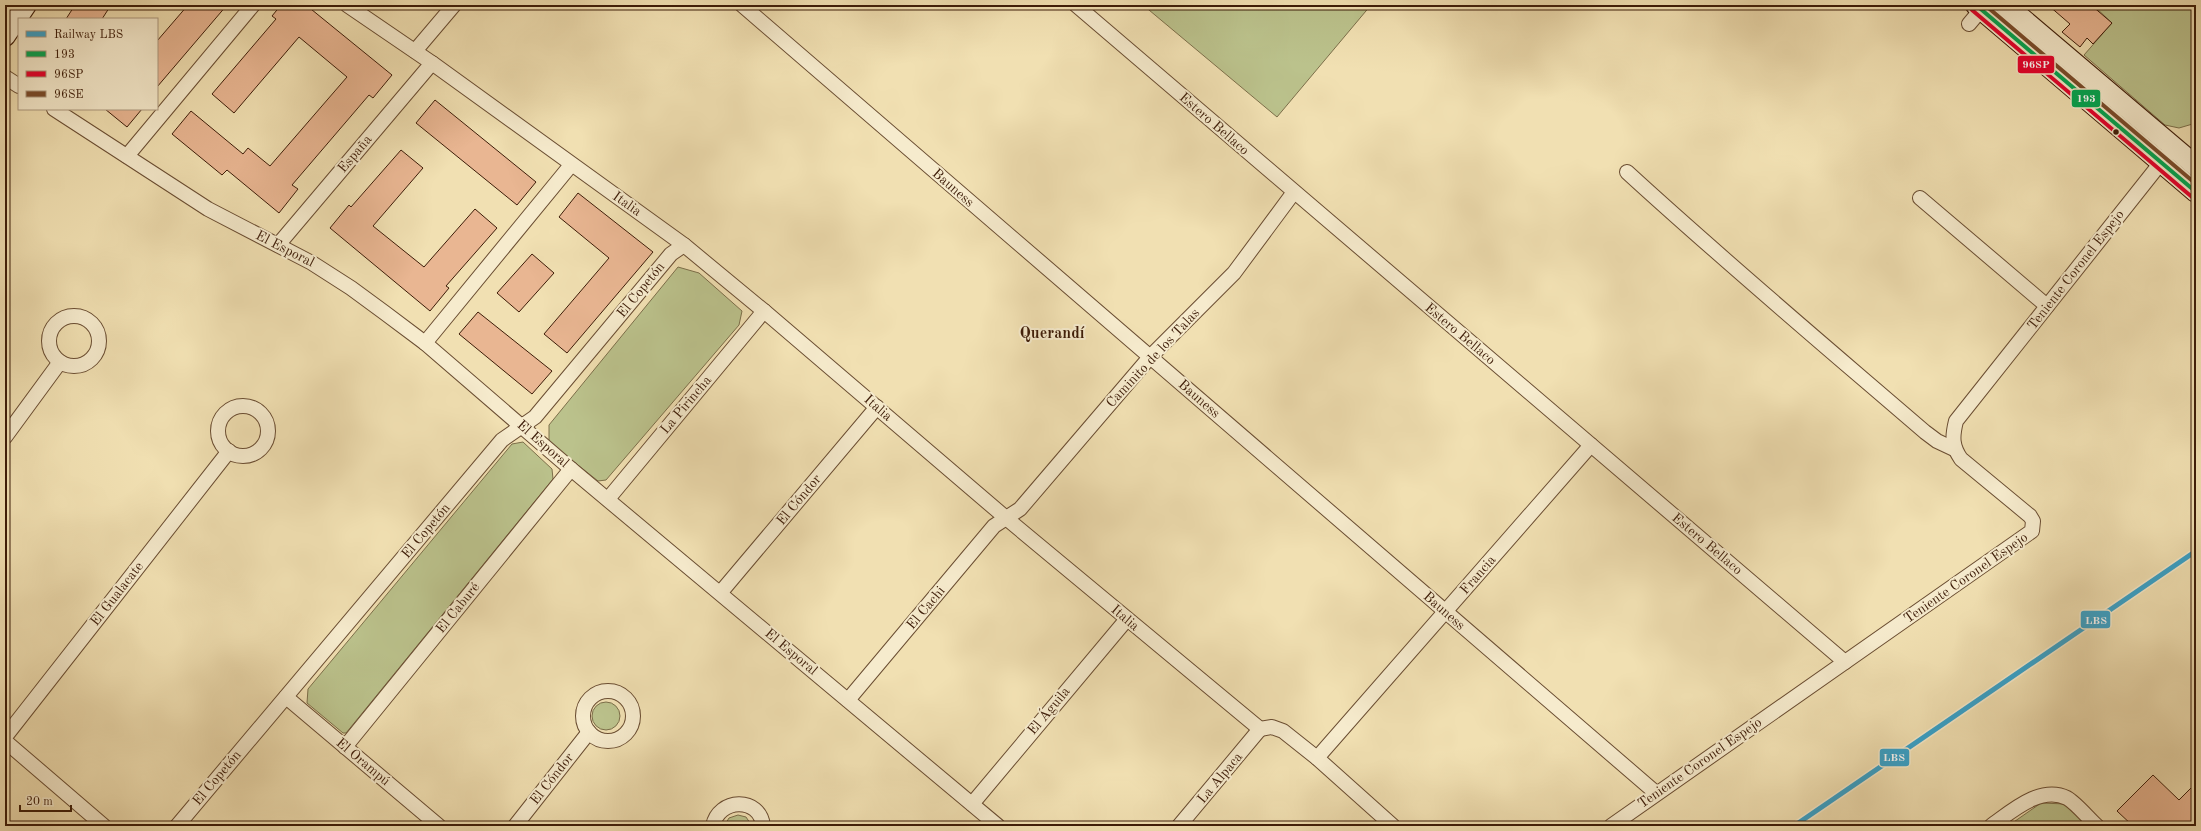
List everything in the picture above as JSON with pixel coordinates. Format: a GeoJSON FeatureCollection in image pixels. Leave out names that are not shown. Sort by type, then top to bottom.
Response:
{"type":"FeatureCollection","features":[{"type":"Feature","properties":{"kind":"main road"},"geometry":{"type":"LineString","coordinates":[[5,36],[26,5]]}},
{"type":"Feature","properties":{"kind":"main road"},"geometry":{"type":"LineString","coordinates":[[2006,5],[2167,154],[2196,192]]}},
{"type":"Feature","properties":{"kind":"main road"},"geometry":{"type":"LineString","coordinates":[[1978,11],[2167,154],[2196,166]]}},
{"type":"Feature","properties":{"kind":"street"},"geometry":{"type":"LineString","coordinates":[[128,156],[253,5]]}},
{"type":"Feature","properties":{"kind":"street","name":"Italia"},"geometry":{"type":"LineString","coordinates":[[347,5],[432,63],[571,165],[684,245],[764,311],[1006,518],[1260,729]]}},
{"type":"Feature","properties":{"kind":"street"},"geometry":{"type":"LineString","coordinates":[[415,51],[454,5]]}},
{"type":"Feature","properties":{"kind":"street","name":"Bauness"},"geometry":{"type":"LineString","coordinates":[[742,5],[1656,793]]}},
{"type":"Feature","properties":{"kind":"street","name":"Estero Bellaco"},"geometry":{"type":"LineString","coordinates":[[1076,5],[1845,662]]}},
{"type":"Feature","properties":{"kind":"street","name":"España"},"geometry":{"type":"LineString","coordinates":[[278,245],[432,63]]}},
{"type":"Feature","properties":{"kind":"street"},"geometry":{"type":"LineString","coordinates":[[5,77],[18,85]]}},
{"type":"Feature","properties":{"kind":"street","name":"El Esporal"},"geometry":{"type":"LineString","coordinates":[[56,110],[208,209],[312,263],[351,288],[425,343],[571,469],[721,592],[998,826]]}},
{"type":"Feature","properties":{"kind":"street","name":"Teniente Coronel Espejo"},"geometry":{"type":"LineString","coordinates":[[1611,826],[1656,793],[2032,531],[2033,520],[2030,516],[1961,459],[1954,449],[1952,436],[1956,422],[2167,154]]}},
{"type":"Feature","properties":{"kind":"street"},"geometry":{"type":"LineString","coordinates":[[425,343],[571,165]]}},
{"type":"Feature","properties":{"kind":"street"},"geometry":{"type":"LineString","coordinates":[[1627,172],[1701,240],[1746,276],[1931,436],[1954,449]]}},
{"type":"Feature","properties":{"kind":"street","name":"Caminito de los Talas"},"geometry":{"type":"LineString","coordinates":[[1006,518],[1020,509],[1150,357],[1234,273],[1294,192]]}},
{"type":"Feature","properties":{"kind":"street"},"geometry":{"type":"LineString","coordinates":[[1920,198],[2047,306]]}},
{"type":"Feature","properties":{"kind":"street","name":"El Copetón"},"geometry":{"type":"LineString","coordinates":[[176,826],[502,440],[521,425],[535,417],[670,254],[684,245]]}},
{"type":"Feature","properties":{"kind":"street","name":"La Pirincha"},"geometry":{"type":"LineString","coordinates":[[608,499],[764,311]]}},
{"type":"Feature","properties":{"kind":"street"},"geometry":{"type":"LineString","coordinates":[[5,437],[60,362]]}},
{"type":"Feature","properties":{"kind":"street","name":"El Cóndor"},"geometry":{"type":"LineString","coordinates":[[721,592],[877,407]]}},
{"type":"Feature","properties":{"kind":"street","name":"Francia"},"geometry":{"type":"LineString","coordinates":[[1317,758],[1591,446]]}},
{"type":"Feature","properties":{"kind":"street","name":"El Gualacate"},"geometry":{"type":"LineString","coordinates":[[5,737],[229,451]]}},
{"type":"Feature","properties":{"kind":"street","name":"El Caburé"},"geometry":{"type":"LineString","coordinates":[[345,747],[571,469]]}},
{"type":"Feature","properties":{"kind":"street","name":"El Cachi"},"geometry":{"type":"LineString","coordinates":[[848,700],[994,526],[1006,518]]}},
{"type":"Feature","properties":{"kind":"street","name":"El Águila"},"geometry":{"type":"LineString","coordinates":[[972,804],[1127,619]]}},
{"type":"Feature","properties":{"kind":"street","name":"El Orampú"},"geometry":{"type":"LineString","coordinates":[[286,697],[433,824]]}},
{"type":"Feature","properties":{"kind":"street"},"geometry":{"type":"LineString","coordinates":[[1260,729],[1272,727],[1283,731],[1317,758],[1393,826]]}},
{"type":"Feature","properties":{"kind":"street","name":"La Alpaca"},"geometry":{"type":"LineString","coordinates":[[1179,826],[1260,729]]}},
{"type":"Feature","properties":{"kind":"street","name":"El Cóndor"},"geometry":{"type":"LineString","coordinates":[[515,826],[589,732]]}},
{"type":"Feature","properties":{"kind":"street"},"geometry":{"type":"LineString","coordinates":[[5,741],[104,826]]}},
{"type":"Feature","properties":{"kind":"street"},"geometry":{"type":"LineString","coordinates":[[1991,826],[2028,800],[2054,795],[2067,799],[2097,826]]}},
{"type":"Feature","properties":{"kind":"street"},"geometry":{"type":"LineString","coordinates":[[713,826],[718,814],[724,808],[739,804],[754,809],[760,816],[763,826]]}},
{"type":"Feature","properties":{"kind":"green space"},"geometry":{"type":"Polygon","coordinates":[[[1143,5],[1371,5],[1277,117],[1143,5]]]}},
{"type":"Feature","properties":{"kind":"green space"},"geometry":{"type":"Polygon","coordinates":[[[2093,5],[2196,5],[2196,123],[2179,128],[2165,125],[2084,55],[2112,23],[2093,5]]]}},
{"type":"Feature","properties":{"kind":"green space"},"geometry":{"type":"Polygon","coordinates":[[[678,267],[699,273],[742,311],[739,325],[606,480],[598,481],[549,442],[549,425],[678,267]]]}},
{"type":"Feature","properties":{"kind":"green space"},"geometry":{"type":"Polygon","coordinates":[[[523,442],[552,469],[553,479],[346,733],[343,733],[307,703],[308,689],[512,444],[523,442]]]}},
{"type":"Feature","properties":{"kind":"green space"},"geometry":{"type":"Polygon","coordinates":[[[606,702],[616,706],[620,716],[616,726],[606,730],[596,726],[592,716],[596,706],[606,702]]]}},
{"type":"Feature","properties":{"kind":"green space"},"geometry":{"type":"Polygon","coordinates":[[[2041,803],[2066,804],[2089,826],[2008,826],[2041,803]]]}},
{"type":"Feature","properties":{"kind":"green space"},"geometry":{"type":"Polygon","coordinates":[[[738,815],[746,817],[752,826],[724,826],[729,818],[738,815]]]}},
{"type":"Feature","properties":{"kind":"building"},"geometry":{"type":"Polygon","coordinates":[[[75,5],[111,5],[103,18],[67,18],[75,5]]]}},
{"type":"Feature","properties":{"kind":"building"},"geometry":{"type":"Polygon","coordinates":[[[188,5],[227,5],[158,86],[158,40],[188,5]]]}},
{"type":"Feature","properties":{"kind":"building"},"geometry":{"type":"Polygon","coordinates":[[[281,5],[306,5],[392,75],[373,98],[369,95],[292,185],[298,189],[279,213],[227,170],[222,175],[172,134],[191,111],[243,154],[248,148],[270,166],[347,77],[299,37],[234,113],[212,94],[276,19],[272,16],[281,5]]]}},
{"type":"Feature","properties":{"kind":"building"},"geometry":{"type":"Polygon","coordinates":[[[2048,5],[2091,5],[2112,23],[2093,44],[2087,38],[2080,47],[2062,32],[2070,24],[2048,5]]]}},
{"type":"Feature","properties":{"kind":"building"},"geometry":{"type":"Polygon","coordinates":[[[435,100],[536,182],[517,205],[416,123],[435,100]]]}},
{"type":"Feature","properties":{"kind":"building"},"geometry":{"type":"Polygon","coordinates":[[[106,110],[141,110],[127,127],[106,110]]]}},
{"type":"Feature","properties":{"kind":"building"},"geometry":{"type":"Polygon","coordinates":[[[401,150],[423,168],[373,226],[424,267],[475,209],[497,228],[446,286],[449,288],[430,311],[330,228],[349,205],[351,207],[401,150]]]}},
{"type":"Feature","properties":{"kind":"building"},"geometry":{"type":"Polygon","coordinates":[[[578,193],[653,252],[567,353],[544,334],[609,258],[559,217],[578,193]]]}},
{"type":"Feature","properties":{"kind":"building"},"geometry":{"type":"Polygon","coordinates":[[[532,254],[554,273],[519,312],[497,293],[532,254]]]}},
{"type":"Feature","properties":{"kind":"building"},"geometry":{"type":"Polygon","coordinates":[[[478,312],[552,371],[532,394],[459,334],[478,312]]]}},
{"type":"Feature","properties":{"kind":"building"},"geometry":{"type":"Polygon","coordinates":[[[2153,775],[2179,800],[2196,783],[2196,826],[2133,826],[2117,811],[2153,775]]]}},
{"type":"Feature","properties":{"kind":"rail line","name":"LBS"},"geometry":{"type":"LineString","coordinates":[[1794,826],[2196,551]]}},
{"type":"Feature","properties":{"kind":"transit line","name":"193"},"geometry":{"type":"LineString","coordinates":[[1976,5],[2196,192]]}},
{"type":"Feature","properties":{"kind":"transit line","name":"96SE"},"geometry":{"type":"LineString","coordinates":[[1985,5],[2196,184]]}},
{"type":"Feature","properties":{"kind":"transit line","name":"96SP"},"geometry":{"type":"LineString","coordinates":[[1972,10],[2192,197]]}},
{"type":"Feature","properties":{"kind":"district","name":"Querandí"},"geometry":{"type":"Point","coordinates":[1052,334]}}]}
